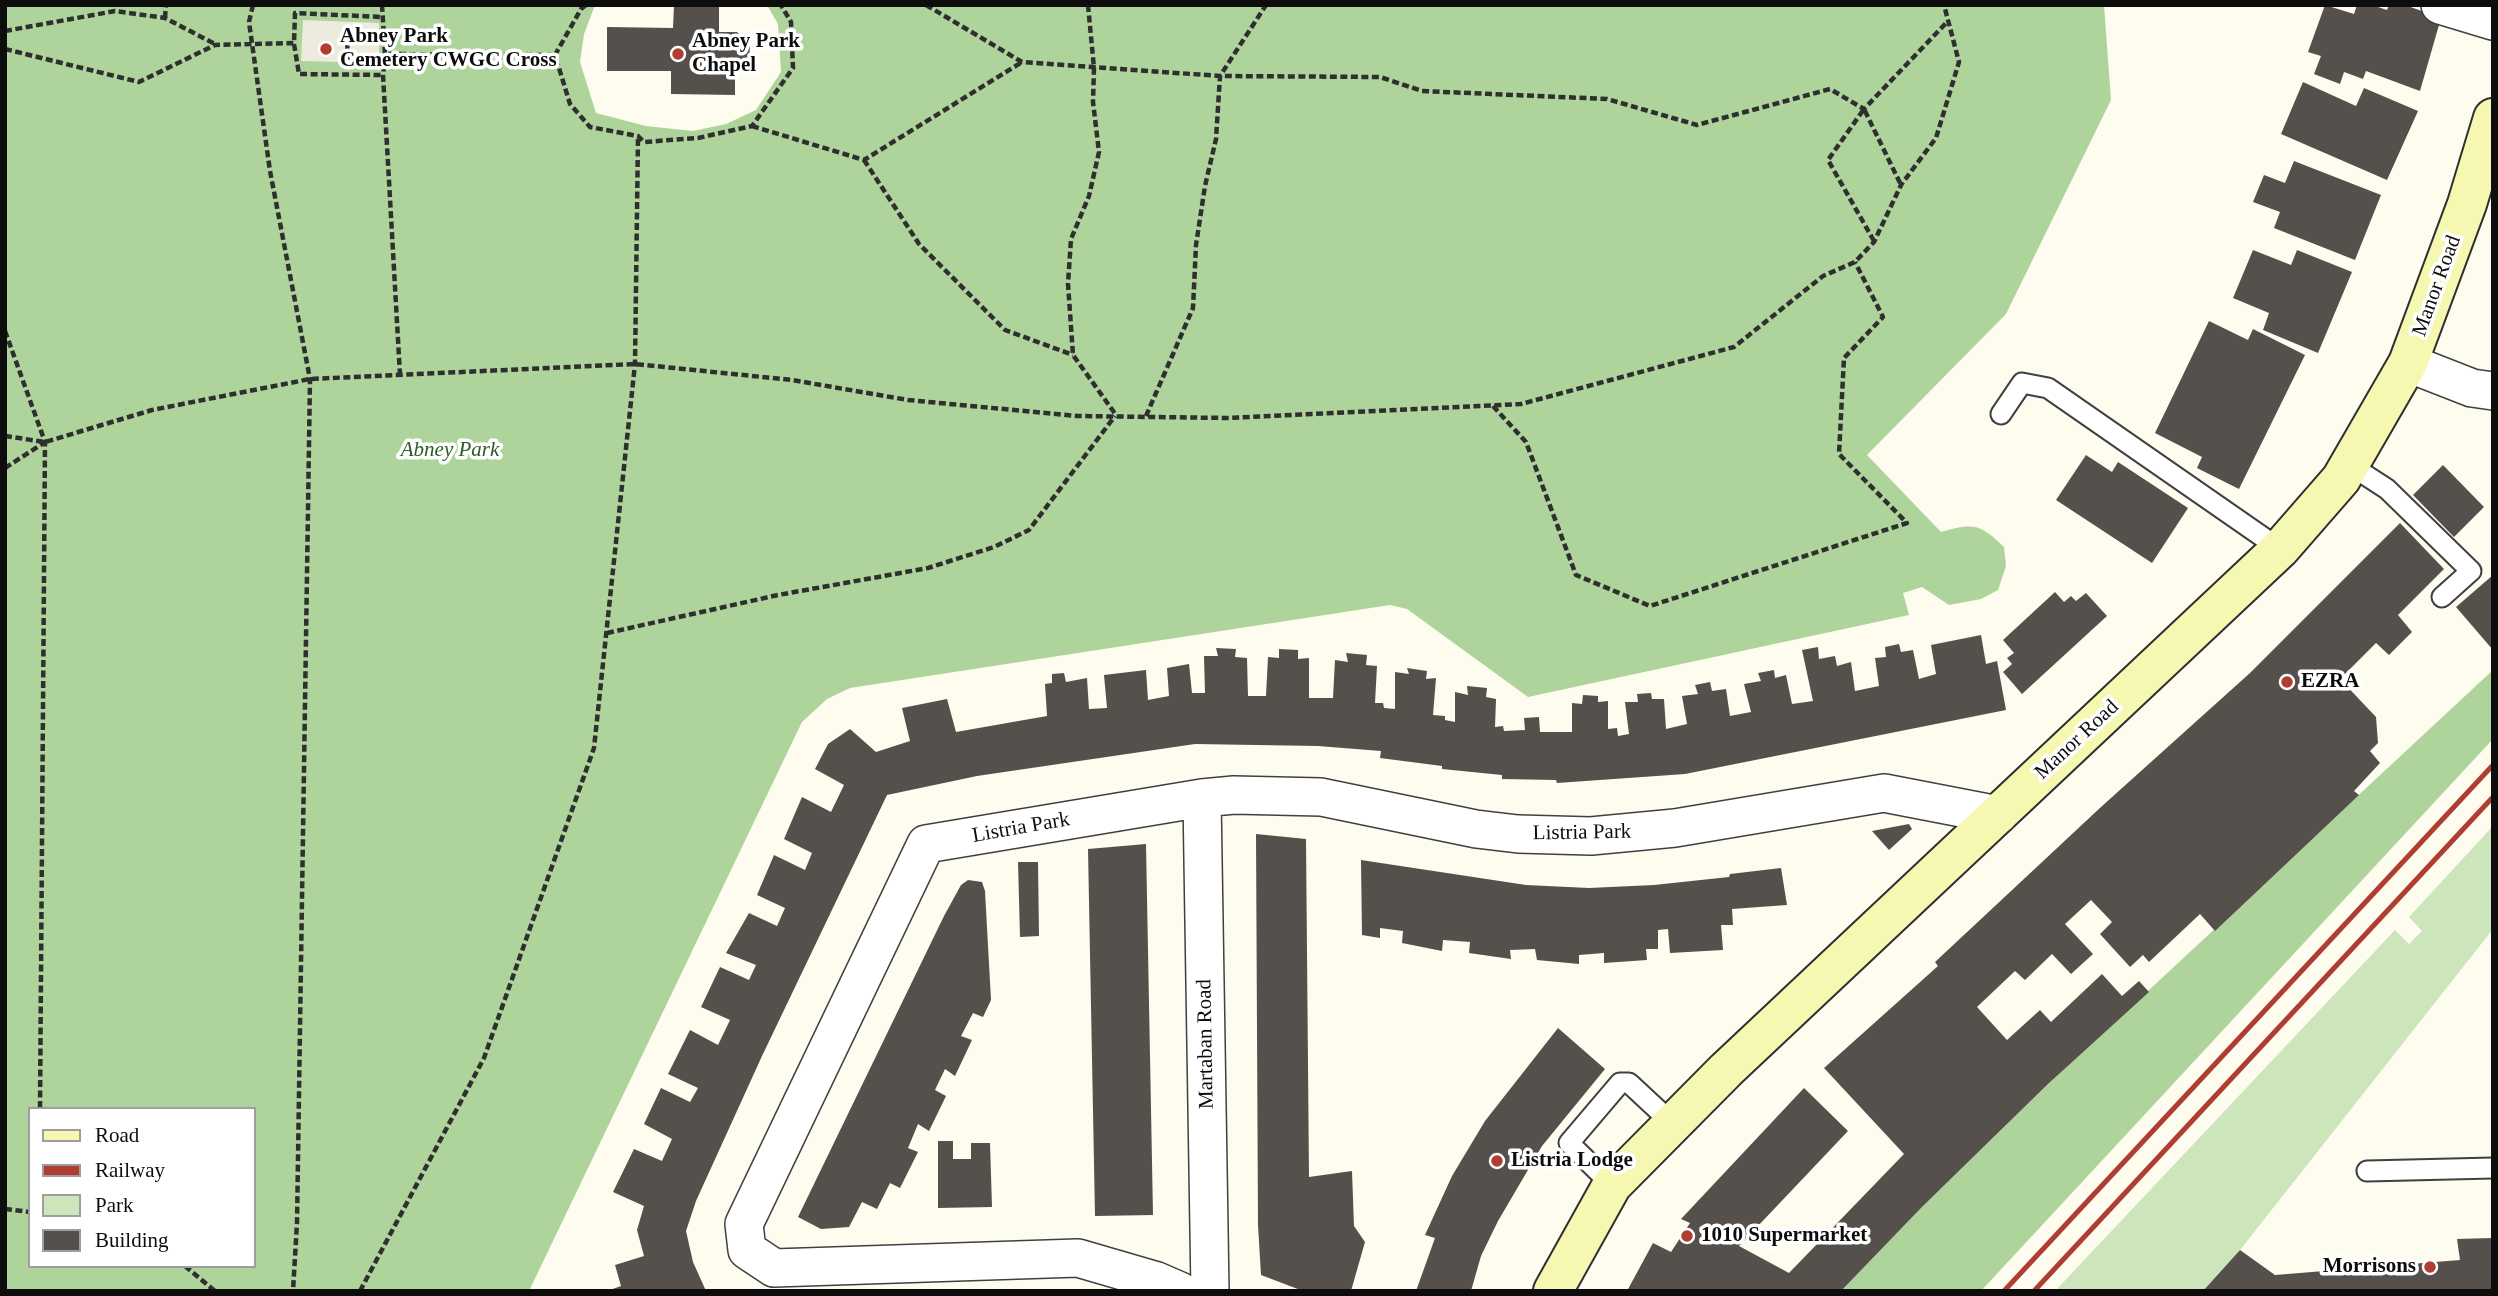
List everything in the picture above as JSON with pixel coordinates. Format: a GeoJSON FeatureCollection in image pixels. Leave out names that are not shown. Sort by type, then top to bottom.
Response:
{"type":"FeatureCollection","features":[{"type":"Feature","properties":{"kind":"main road","name":"Manor Road"},"geometry":{"type":"LineString","coordinates":[[1553,1291],[1612,1185],[1672,1123],[2280,549],[2341,480],[2408,363],[2468,204],[2493,118]]}},
{"type":"Feature","properties":{"kind":"street"},"geometry":{"type":"LineString","coordinates":[[2440,5],[2493,21]]}},
{"type":"Feature","properties":{"kind":"street"},"geometry":{"type":"LineString","coordinates":[[2408,363],[2472,388],[2493,391]]}},
{"type":"Feature","properties":{"kind":"street","name":"Listria Park"},"geometry":{"type":"LineString","coordinates":[[1180,1291],[1157,1281],[1078,1258],[774,1268],[747,1250],[744,1224],[926,844],[1202,797],[1234,795],[1321,797],[1476,829],[1518,834],[1591,836],[1675,828],[1884,793],[1998,815]]}},
{"type":"Feature","properties":{"kind":"street","name":"Martaban Road"},"geometry":{"type":"LineString","coordinates":[[1202,797],[1210,1291]]}},
{"type":"Feature","properties":{"kind":"lane"},"geometry":{"type":"LineString","coordinates":[[2001,414],[2022,383],[2048,388],[2280,549]]}},
{"type":"Feature","properties":{"kind":"lane"},"geometry":{"type":"LineString","coordinates":[[2350,465],[2387,489],[2471,571],[2442,597]]}},
{"type":"Feature","properties":{"kind":"lane"},"geometry":{"type":"LineString","coordinates":[[1612,1185],[1569,1143],[1620,1083],[1629,1083],[1672,1123]]}},
{"type":"Feature","properties":{"kind":"lane"},"geometry":{"type":"LineString","coordinates":[[2367,1171],[2493,1168]]}},
{"type":"Feature","properties":{"kind":"path"},"geometry":{"type":"LineString","coordinates":[[166,5],[166,18]]}},
{"type":"Feature","properties":{"kind":"path"},"geometry":{"type":"LineString","coordinates":[[253,5],[249,22],[270,171],[310,379],[297,1196],[293,1291]]}},
{"type":"Feature","properties":{"kind":"path"},"geometry":{"type":"LineString","coordinates":[[382,5],[383,75],[400,375]]}},
{"type":"Feature","properties":{"kind":"path"},"geometry":{"type":"LineString","coordinates":[[586,5],[581,9],[555,55],[570,104],[590,127],[638,136],[643,142],[698,138],[752,126],[864,160],[919,244],[1005,330],[1073,355]]}},
{"type":"Feature","properties":{"kind":"path"},"geometry":{"type":"LineString","coordinates":[[752,126],[793,68],[791,22],[780,5]]}},
{"type":"Feature","properties":{"kind":"path"},"geometry":{"type":"LineString","coordinates":[[926,5],[1022,62],[1220,76],[1380,76],[1422,91],[1607,99],[1697,125],[1830,89],[1864,109],[1901,185]]}},
{"type":"Feature","properties":{"kind":"path"},"geometry":{"type":"LineString","coordinates":[[1088,5],[1094,68],[1093,102],[1099,152],[1089,196],[1071,239],[1068,284],[1073,355],[1116,416]]}},
{"type":"Feature","properties":{"kind":"path"},"geometry":{"type":"LineString","coordinates":[[1146,416],[1193,308],[1196,245],[1216,139],[1220,76],[1266,5]]}},
{"type":"Feature","properties":{"kind":"path"},"geometry":{"type":"LineString","coordinates":[[5,468],[45,442],[152,410],[310,379],[635,364],[792,380],[908,400],[1077,416],[1228,418],[1521,404],[1734,347],[1823,276],[1855,262],[1874,242],[1901,185],[1936,138],[1959,62],[1944,5]]}},
{"type":"Feature","properties":{"kind":"path"},"geometry":{"type":"LineString","coordinates":[[5,31],[115,10],[166,18],[215,45]]}},
{"type":"Feature","properties":{"kind":"path"},"geometry":{"type":"LineString","coordinates":[[382,17],[295,13],[294,43],[299,74],[383,75]]}},
{"type":"Feature","properties":{"kind":"path"},"geometry":{"type":"LineString","coordinates":[[1874,242],[1828,159],[1864,109],[1948,21]]}},
{"type":"Feature","properties":{"kind":"path"},"geometry":{"type":"LineString","coordinates":[[382,36],[347,35],[348,65],[384,65]]}},
{"type":"Feature","properties":{"kind":"path"},"geometry":{"type":"LineString","coordinates":[[5,49],[139,82],[215,45],[294,43]]}},
{"type":"Feature","properties":{"kind":"path"},"geometry":{"type":"LineString","coordinates":[[384,54],[555,55]]}},
{"type":"Feature","properties":{"kind":"path"},"geometry":{"type":"LineString","coordinates":[[864,160],[1022,62]]}},
{"type":"Feature","properties":{"kind":"path"},"geometry":{"type":"LineString","coordinates":[[360,1291],[484,1058],[594,748],[635,364],[638,136]]}},
{"type":"Feature","properties":{"kind":"path"},"geometry":{"type":"LineString","coordinates":[[1493,406],[1526,442],[1576,575],[1650,606],[1906,523],[1839,454],[1844,358],[1883,317],[1855,262]]}},
{"type":"Feature","properties":{"kind":"path"},"geometry":{"type":"LineString","coordinates":[[5,331],[45,442],[40,1107]]}},
{"type":"Feature","properties":{"kind":"path"},"geometry":{"type":"LineString","coordinates":[[607,633],[778,595],[928,568],[994,547],[1029,530],[1116,416]]}},
{"type":"Feature","properties":{"kind":"path"},"geometry":{"type":"LineString","coordinates":[[5,436],[45,442]]}},
{"type":"Feature","properties":{"kind":"path"},"geometry":{"type":"LineString","coordinates":[[5,1209],[28,1212]]}},
{"type":"Feature","properties":{"kind":"path"},"geometry":{"type":"LineString","coordinates":[[187,1268],[215,1291]]}},
{"type":"Feature","properties":{"kind":"green space","name":"Abney Park"},"geometry":{"type":"Polygon","coordinates":[[[5,5],[595,5],[584,34],[580,62],[596,113],[646,126],[693,131],[726,124],[756,110],[781,72],[778,24],[767,5],[2104,5],[2111,100],[2006,314],[1867,455],[1941,532],[1975,527],[1988,533],[2004,547],[2006,566],[1998,590],[1981,599],[1949,605],[1922,587],[1903,593],[1909,615],[1528,697],[1407,609],[1390,605],[850,688],[827,699],[802,722],[529,1291],[5,1291],[5,5]]]}},
{"type":"Feature","properties":{"kind":"green space"},"geometry":{"type":"Polygon","coordinates":[[[2493,670],[2493,739],[1981,1291],[1841,1291],[1922,1207],[2048,1084],[2493,670]]]}},
{"type":"Feature","properties":{"kind":"green space"},"geometry":{"type":"Polygon","coordinates":[[[2493,826],[2493,929],[2240,1250],[2203,1291],[2055,1291],[2395,930],[2409,944],[2422,931],[2409,917],[2493,826]]]}},
{"type":"Feature","properties":{"kind":"shaded area"},"geometry":{"type":"Polygon","coordinates":[[[303,20],[379,23],[379,63],[301,61],[303,20]]]}},
{"type":"Feature","properties":{"kind":"building","name":"Abney Park Chapel"},"geometry":{"type":"Polygon","coordinates":[[[674,5],[719,5],[719,32],[737,32],[750,46],[749,62],[735,77],[735,95],[671,94],[671,71],[607,71],[607,27],[673,28],[674,5]]]}},
{"type":"Feature","properties":{"kind":"building"},"geometry":{"type":"Polygon","coordinates":[[[2325,5],[2354,14],[2357,5],[2372,5],[2387,10],[2389,5],[2405,5],[2441,18],[2420,91],[2366,71],[2363,79],[2344,72],[2340,84],[2314,74],[2321,56],[2308,52],[2325,5]]]}},
{"type":"Feature","properties":{"kind":"building"},"geometry":{"type":"Polygon","coordinates":[[[2303,82],[2356,106],[2364,88],[2418,111],[2387,180],[2281,134],[2303,82]]]}},
{"type":"Feature","properties":{"kind":"building"},"geometry":{"type":"Polygon","coordinates":[[[2294,161],[2381,195],[2355,260],[2274,228],[2280,212],[2253,202],[2264,175],[2285,183],[2294,161]]]}},
{"type":"Feature","properties":{"kind":"building"},"geometry":{"type":"Polygon","coordinates":[[[2253,250],[2291,265],[2297,250],[2352,272],[2318,353],[2263,330],[2269,313],[2233,298],[2253,250]]]}},
{"type":"Feature","properties":{"kind":"building"},"geometry":{"type":"Polygon","coordinates":[[[2209,321],[2248,340],[2253,329],[2305,355],[2239,489],[2197,468],[2202,457],[2155,433],[2209,321]]]}},
{"type":"Feature","properties":{"kind":"building"},"geometry":{"type":"Polygon","coordinates":[[[2086,455],[2112,472],[2118,462],[2188,508],[2152,563],[2056,500],[2086,455]]]}},
{"type":"Feature","properties":{"kind":"building"},"geometry":{"type":"Polygon","coordinates":[[[2443,465],[2484,507],[2454,537],[2413,495],[2443,465]]]}},
{"type":"Feature","properties":{"kind":"building"},"geometry":{"type":"Polygon","coordinates":[[[2400,523],[2444,569],[2398,615],[2412,632],[2389,655],[2376,643],[2340,679],[2376,717],[2378,743],[2370,751],[2380,763],[2354,791],[2359,795],[2215,931],[2200,914],[2149,962],[2143,955],[2130,967],[2100,934],[2112,922],[2091,900],[2065,924],[2093,954],[2071,974],[2052,954],[2025,980],[2015,971],[1977,1007],[2007,1040],[2040,1010],[2051,1022],[2102,974],[2122,996],[2139,981],[2149,992],[2048,1084],[1922,1207],[1841,1291],[1627,1291],[1653,1243],[1671,1252],[1690,1223],[1681,1219],[1804,1088],[1848,1131],[1739,1246],[1789,1273],[1904,1154],[1824,1068],[1938,966],[1935,962],[2101,807],[2250,673],[2400,523]]]}},
{"type":"Feature","properties":{"kind":"building"},"geometry":{"type":"Polygon","coordinates":[[[2493,575],[2493,650],[2456,607],[2493,575]]]}},
{"type":"Feature","properties":{"kind":"building"},"geometry":{"type":"Polygon","coordinates":[[[2055,592],[2064,602],[2071,596],[2076,601],[2086,593],[2107,616],[2022,694],[2003,672],[2012,664],[2007,658],[2014,653],[2003,640],[2055,592]]]}},
{"type":"Feature","properties":{"kind":"building"},"geometry":{"type":"Polygon","coordinates":[[[1981,635],[1986,664],[1997,661],[2006,710],[1685,774],[1557,783],[1556,780],[1502,779],[1502,775],[1442,769],[1442,766],[1380,758],[1381,751],[1318,746],[1195,744],[977,776],[887,795],[696,1201],[686,1231],[693,1262],[706,1291],[607,1291],[621,1286],[615,1265],[644,1256],[637,1230],[644,1206],[613,1192],[634,1149],[662,1161],[672,1139],[644,1124],[661,1088],[690,1102],[698,1088],[668,1074],[690,1030],[718,1045],[730,1020],[701,1007],[720,967],[749,980],[756,965],[726,953],[749,913],[777,926],[785,908],[757,895],[774,855],[805,870],[812,853],[784,839],[802,797],[831,812],[844,785],[815,769],[828,744],[850,729],[876,752],[910,741],[902,708],[947,699],[956,732],[1047,716],[1045,684],[1052,683],[1052,674],[1064,673],[1066,682],[1087,678],[1089,709],[1107,708],[1104,675],[1146,670],[1148,700],[1169,696],[1167,668],[1189,664],[1192,693],[1205,693],[1204,656],[1218,656],[1216,648],[1236,649],[1235,657],[1247,658],[1248,696],[1266,696],[1268,657],[1279,658],[1279,649],[1298,650],[1298,659],[1309,658],[1309,698],[1333,698],[1335,660],[1348,662],[1346,653],[1367,655],[1366,665],[1377,666],[1375,703],[1383,703],[1384,708],[1395,709],[1395,672],[1409,674],[1407,668],[1427,671],[1426,679],[1436,678],[1433,715],[1445,716],[1445,720],[1455,722],[1455,692],[1468,695],[1467,686],[1487,688],[1486,697],[1496,699],[1495,727],[1503,726],[1504,731],[1525,730],[1524,718],[1539,717],[1540,732],[1572,732],[1572,703],[1582,704],[1583,695],[1598,696],[1598,702],[1608,701],[1608,729],[1617,728],[1618,736],[1629,734],[1625,702],[1638,702],[1637,694],[1651,693],[1652,699],[1664,699],[1666,729],[1687,724],[1682,696],[1698,694],[1695,685],[1710,682],[1712,691],[1726,689],[1730,716],[1751,712],[1744,684],[1761,681],[1758,673],[1774,670],[1775,678],[1786,675],[1792,704],[1813,701],[1802,650],[1818,647],[1819,659],[1835,656],[1837,666],[1851,662],[1855,691],[1879,686],[1875,658],[1886,657],[1885,647],[1899,644],[1901,652],[1913,650],[1919,679],[1936,674],[1931,645],[1981,635]]]}},
{"type":"Feature","properties":{"kind":"building"},"geometry":{"type":"Polygon","coordinates":[[[1909,824],[1912,829],[1889,850],[1872,831],[1909,824]]]}},
{"type":"Feature","properties":{"kind":"building"},"geometry":{"type":"Polygon","coordinates":[[[1256,834],[1306,839],[1309,1177],[1352,1171],[1354,1226],[1365,1242],[1351,1291],[1303,1291],[1261,1275],[1258,1225],[1256,834]]]}},
{"type":"Feature","properties":{"kind":"building"},"geometry":{"type":"Polygon","coordinates":[[[1146,844],[1153,1215],[1095,1216],[1088,849],[1146,844]]]}},
{"type":"Feature","properties":{"kind":"building"},"geometry":{"type":"Polygon","coordinates":[[[1361,860],[1526,885],[1589,888],[1654,885],[1781,868],[1787,905],[1732,909],[1733,925],[1721,925],[1723,950],[1670,953],[1668,929],[1658,930],[1658,949],[1646,949],[1647,960],[1604,963],[1604,953],[1579,955],[1579,964],[1537,960],[1535,949],[1510,950],[1511,959],[1469,953],[1470,942],[1443,940],[1442,951],[1402,943],[1403,931],[1380,928],[1380,938],[1362,935],[1361,860]]]}},
{"type":"Feature","properties":{"kind":"building"},"geometry":{"type":"Polygon","coordinates":[[[1018,862],[1038,862],[1039,936],[1020,937],[1018,862]]]}},
{"type":"Feature","properties":{"kind":"building"},"geometry":{"type":"Polygon","coordinates":[[[968,880],[982,882],[985,891],[991,1000],[983,1017],[973,1013],[961,1036],[972,1040],[955,1076],[945,1069],[935,1090],[946,1096],[929,1131],[918,1124],[908,1148],[918,1152],[900,1188],[890,1183],[877,1209],[862,1202],[849,1227],[821,1229],[798,1217],[944,916],[961,885],[968,880]]]}},
{"type":"Feature","properties":{"kind":"building","name":"Listria Lodge"},"geometry":{"type":"Polygon","coordinates":[[[1558,1028],[1605,1069],[1542,1146],[1498,1221],[1481,1256],[1471,1291],[1416,1291],[1435,1238],[1425,1235],[1452,1176],[1485,1121],[1558,1028]]]}},
{"type":"Feature","properties":{"kind":"building"},"geometry":{"type":"Polygon","coordinates":[[[938,1141],[953,1141],[953,1159],[971,1159],[971,1143],[990,1143],[992,1207],[938,1208],[938,1141]]]}},
{"type":"Feature","properties":{"kind":"building","name":"Morrisons"},"geometry":{"type":"Polygon","coordinates":[[[2493,1238],[2493,1291],[2203,1291],[2240,1250],[2275,1275],[2460,1260],[2457,1239],[2493,1238]]]}},
{"type":"Feature","properties":{"kind":"railway"},"geometry":{"type":"LineString","coordinates":[[2004,1291],[2493,765]]}},
{"type":"Feature","properties":{"kind":"railway"},"geometry":{"type":"LineString","coordinates":[[2034,1291],[2493,797]]}},
{"type":"Feature","properties":{"kind":"place","name":"Abney Park Cemetery CWGC Cross"},"geometry":{"type":"Point","coordinates":[326,49]}},
{"type":"Feature","properties":{"kind":"place","name":"Abney Park Chapel"},"geometry":{"type":"Point","coordinates":[678,54]}},
{"type":"Feature","properties":{"kind":"place","name":"EZRA"},"geometry":{"type":"Point","coordinates":[2287,682]}},
{"type":"Feature","properties":{"kind":"place","name":"Listria Lodge"},"geometry":{"type":"Point","coordinates":[1497,1161]}},
{"type":"Feature","properties":{"kind":"place","name":"1010 Supermarket"},"geometry":{"type":"Point","coordinates":[1687,1236]}},
{"type":"Feature","properties":{"kind":"place","name":"Morrisons"},"geometry":{"type":"Point","coordinates":[2430,1267]}}]}
